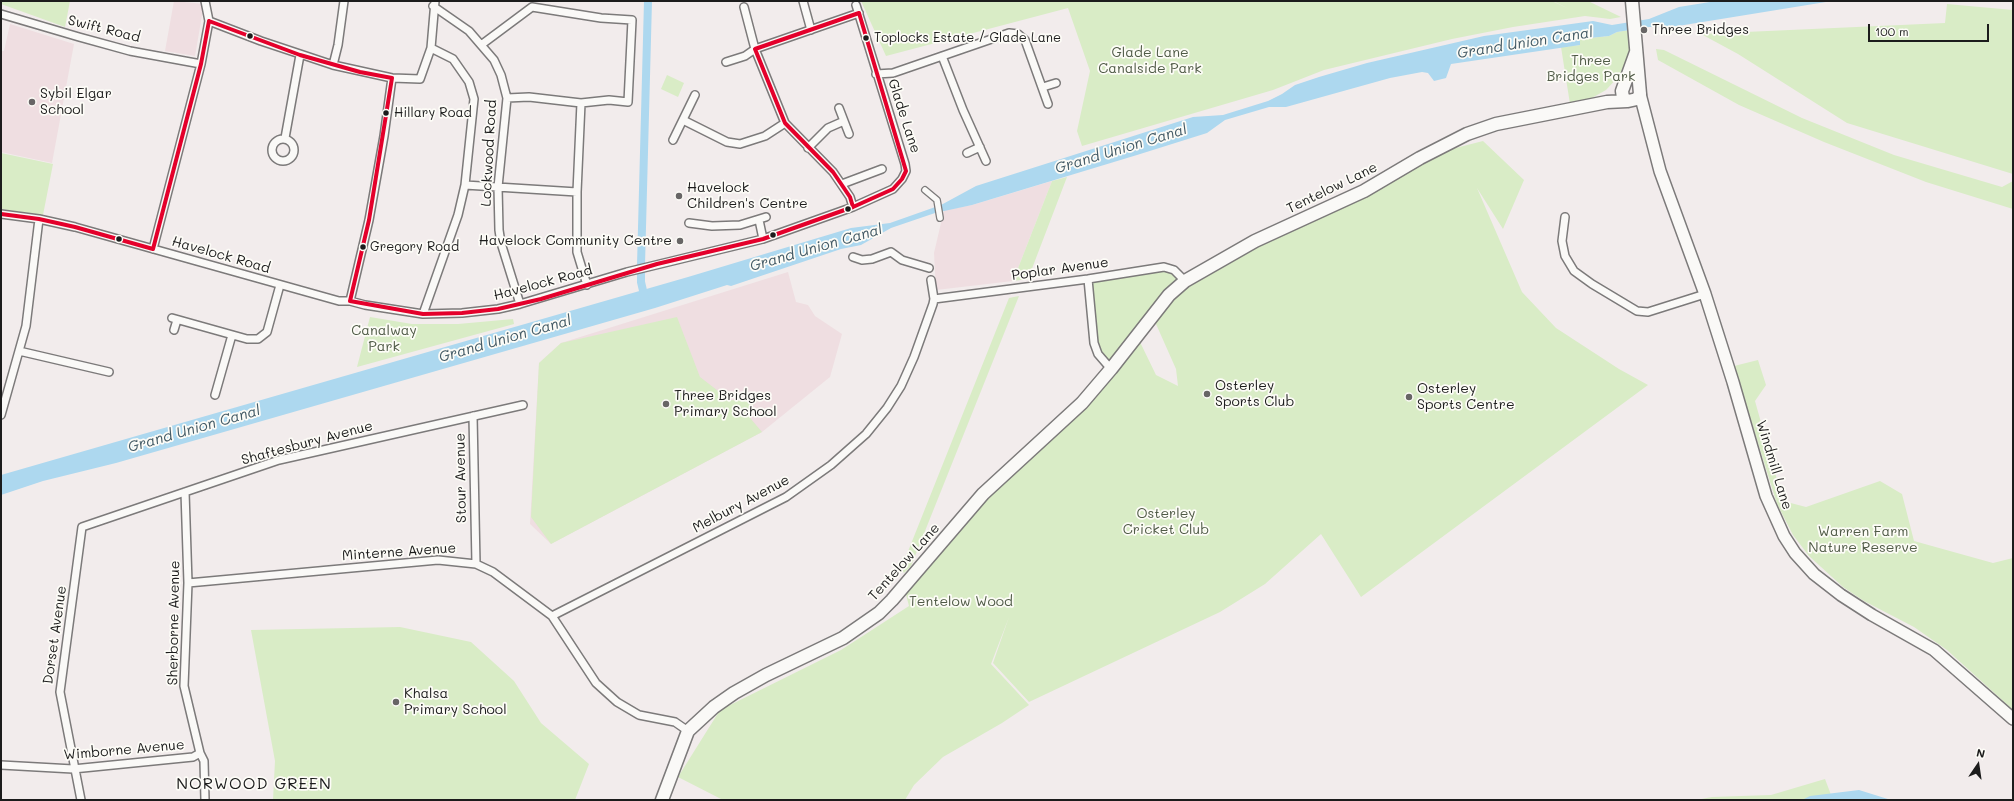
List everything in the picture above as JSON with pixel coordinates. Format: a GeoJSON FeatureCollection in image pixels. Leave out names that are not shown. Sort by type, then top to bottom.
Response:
{"type":"FeatureCollection","features":[{"type":"Feature","properties":{"kind":"main road","name":"Windmill Lane"},"geometry":{"type":"LineString","coordinates":[[1632,7],[1636,38],[1636,52],[1631,94],[1648,120],[1660,171],[1705,294],[1733,382],[1766,496],[1784,536],[1795,553],[1814,574],[1841,595],[1934,650],[2013,719]]}},
{"type":"Feature","properties":{"kind":"main road","name":"Tentelow Lane"},"geometry":{"type":"LineString","coordinates":[[688,731],[714,707],[734,693],[766,675],[843,638],[879,613],[892,600],[983,494],[1082,403],[1111,369],[1169,295],[1185,281],[1255,241],[1364,191],[1420,158],[1467,134],[1496,124],[1607,102],[1631,94]]}},
{"type":"Feature","properties":{"kind":"main road"},"geometry":{"type":"LineString","coordinates":[[662,800],[682,752],[688,731]]}},
{"type":"Feature","properties":{"kind":"street"},"geometry":{"type":"LineString","coordinates":[[153,249],[201,64],[209,21],[205,1]]}},
{"type":"Feature","properties":{"kind":"street"},"geometry":{"type":"LineString","coordinates":[[333,65],[338,45],[344,1]]}},
{"type":"Feature","properties":{"kind":"street"},"geometry":{"type":"LineString","coordinates":[[803,1],[811,30]]}},
{"type":"Feature","properties":{"kind":"street"},"geometry":{"type":"LineString","coordinates":[[209,21],[300,55],[333,65],[392,78],[420,79],[431,48],[434,4]]}},
{"type":"Feature","properties":{"kind":"street","name":"Lockwood Road"},"geometry":{"type":"LineString","coordinates":[[434,4],[469,31],[494,60],[501,75],[507,98],[498,187],[501,243],[520,304]]}},
{"type":"Feature","properties":{"kind":"street","name":"Glade Lane"},"geometry":{"type":"LineString","coordinates":[[853,207],[893,189],[906,171],[856,5]]}},
{"type":"Feature","properties":{"kind":"street"},"geometry":{"type":"LineString","coordinates":[[481,45],[532,7],[601,18],[629,20],[628,102],[609,100],[581,103],[529,97],[507,98]]}},
{"type":"Feature","properties":{"kind":"street"},"geometry":{"type":"LineString","coordinates":[[744,7],[755,49],[785,123],[833,172],[842,184],[853,207]]}},
{"type":"Feature","properties":{"kind":"street"},"geometry":{"type":"LineString","coordinates":[[726,62],[745,56],[755,49],[859,13]]}},
{"type":"Feature","properties":{"kind":"street","name":"Swift Road"},"geometry":{"type":"LineString","coordinates":[[1,14],[123,49],[201,64]]}},
{"type":"Feature","properties":{"kind":"street"},"geometry":{"type":"LineString","coordinates":[[876,74],[892,73],[1009,33],[1018,34],[1025,40],[1048,104]]}},
{"type":"Feature","properties":{"kind":"street"},"geometry":{"type":"LineString","coordinates":[[423,314],[458,215],[465,184],[474,99],[469,82],[454,59],[431,48]]}},
{"type":"Feature","properties":{"kind":"street"},"geometry":{"type":"LineString","coordinates":[[286,138],[300,55]]}},
{"type":"Feature","properties":{"kind":"street"},"geometry":{"type":"LineString","coordinates":[[942,56],[963,110],[986,161]]}},
{"type":"Feature","properties":{"kind":"street"},"geometry":{"type":"LineString","coordinates":[[350,301],[370,220],[392,78]]}},
{"type":"Feature","properties":{"kind":"street"},"geometry":{"type":"LineString","coordinates":[[1043,87],[1056,83]]}},
{"type":"Feature","properties":{"kind":"street"},"geometry":{"type":"LineString","coordinates":[[673,140],[695,95]]}},
{"type":"Feature","properties":{"kind":"street"},"geometry":{"type":"LineString","coordinates":[[581,103],[577,192],[578,252],[587,285]]}},
{"type":"Feature","properties":{"kind":"street"},"geometry":{"type":"LineString","coordinates":[[840,108],[849,134]]}},
{"type":"Feature","properties":{"kind":"street"},"geometry":{"type":"LineString","coordinates":[[683,120],[727,142],[740,144],[765,136],[785,123]]}},
{"type":"Feature","properties":{"kind":"street"},"geometry":{"type":"LineString","coordinates":[[808,148],[828,128],[844,121]]}},
{"type":"Feature","properties":{"kind":"street"},"geometry":{"type":"LineString","coordinates":[[966,153],[980,147]]}},
{"type":"Feature","properties":{"kind":"street"},"geometry":{"type":"LineString","coordinates":[[842,184],[882,169]]}},
{"type":"Feature","properties":{"kind":"street"},"geometry":{"type":"LineString","coordinates":[[465,184],[577,192]]}},
{"type":"Feature","properties":{"kind":"street"},"geometry":{"type":"LineString","coordinates":[[925,190],[937,200],[940,218]]}},
{"type":"Feature","properties":{"kind":"street","name":"Havelock Road"},"geometry":{"type":"LineString","coordinates":[[1,214],[38,219],[153,249],[339,301],[350,301],[365,305],[423,314],[462,313],[498,309],[520,304],[627,272],[763,239],[853,207]]}},
{"type":"Feature","properties":{"kind":"street"},"geometry":{"type":"LineString","coordinates":[[689,223],[712,226],[740,225],[766,217]]}},
{"type":"Feature","properties":{"kind":"street"},"geometry":{"type":"LineString","coordinates":[[1566,217],[1562,241],[1565,256],[1574,271],[1592,284],[1637,311],[1648,312],[1705,294]]}},
{"type":"Feature","properties":{"kind":"street"},"geometry":{"type":"LineString","coordinates":[[1,414],[26,326],[38,219]]}},
{"type":"Feature","properties":{"kind":"street"},"geometry":{"type":"LineString","coordinates":[[759,220],[763,239]]}},
{"type":"Feature","properties":{"kind":"street"},"geometry":{"type":"LineString","coordinates":[[853,257],[862,260],[872,259],[891,252],[902,260],[929,268]]}},
{"type":"Feature","properties":{"kind":"street","name":"Poplar Avenue"},"geometry":{"type":"LineString","coordinates":[[934,299],[1088,279],[1164,267],[1174,270],[1185,281]]}},
{"type":"Feature","properties":{"kind":"street"},"geometry":{"type":"LineString","coordinates":[[1088,279],[1094,343],[1098,354],[1111,369]]}},
{"type":"Feature","properties":{"kind":"street","name":"Melbury Avenue"},"geometry":{"type":"LineString","coordinates":[[552,616],[786,497],[831,465],[866,434],[887,408],[901,386],[914,357],[928,321],[934,299],[931,280]]}},
{"type":"Feature","properties":{"kind":"street"},"geometry":{"type":"LineString","coordinates":[[174,330],[175,319],[247,339],[258,339],[267,332],[280,285]]}},
{"type":"Feature","properties":{"kind":"street"},"geometry":{"type":"LineString","coordinates":[[215,395],[232,335]]}},
{"type":"Feature","properties":{"kind":"street"},"geometry":{"type":"LineString","coordinates":[[19,351],[110,372]]}},
{"type":"Feature","properties":{"kind":"street","name":"Shaftesbury Avenue"},"geometry":{"type":"LineString","coordinates":[[82,527],[279,460],[523,404]]}},
{"type":"Feature","properties":{"kind":"street","name":"Stour Avenue"},"geometry":{"type":"LineString","coordinates":[[473,416],[476,564]]}},
{"type":"Feature","properties":{"kind":"street","name":"Sherborne Avenue"},"geometry":{"type":"LineString","coordinates":[[185,492],[188,583],[184,686],[200,753],[204,761],[205,800]]}},
{"type":"Feature","properties":{"kind":"street","name":"Dorset Avenue"},"geometry":{"type":"LineString","coordinates":[[81,800],[60,692],[82,527]]}},
{"type":"Feature","properties":{"kind":"street","name":"Minterne Avenue"},"geometry":{"type":"LineString","coordinates":[[188,583],[438,560],[476,564],[493,572],[552,616],[596,683],[617,702],[639,715],[675,722],[688,731]]}},
{"type":"Feature","properties":{"kind":"street","name":"Wimborne Avenue"},"geometry":{"type":"LineString","coordinates":[[1,765],[74,769],[193,757],[200,753]]}},
{"type":"Feature","properties":{"kind":"shaded area"},"geometry":{"type":"Polygon","coordinates":[[[174,1],[204,4],[195,56],[165,51],[174,1]]]}},
{"type":"Feature","properties":{"kind":"shaded area","name":"Sybil Elgar School"},"geometry":{"type":"Polygon","coordinates":[[[10,24],[74,44],[52,163],[1,152],[1,51],[4,51],[10,24]]]}},
{"type":"Feature","properties":{"kind":"shaded area"},"geometry":{"type":"Polygon","coordinates":[[[1052,181],[1013,281],[936,290],[934,253],[944,210],[972,205],[1052,181]]]}},
{"type":"Feature","properties":{"kind":"shaded area","name":"Three Bridges Primary School"},"geometry":{"type":"Polygon","coordinates":[[[788,272],[796,302],[808,305],[815,316],[842,334],[830,377],[762,432],[551,544],[530,524],[539,363],[561,343],[788,272]]]}},
{"type":"Feature","properties":{"kind":"green space"},"geometry":{"type":"Polygon","coordinates":[[[1,1],[70,1],[65,27],[1,4],[1,1]]]}},
{"type":"Feature","properties":{"kind":"green space","name":"Glade Lane Canalside Park"},"geometry":{"type":"Polygon","coordinates":[[[861,1],[1552,1],[1569,9],[1553,1],[1588,1],[1621,17],[1610,19],[1585,16],[1513,27],[1452,39],[1324,70],[1273,90],[1082,146],[1077,131],[1090,71],[1068,8],[886,56],[861,1]]]}},
{"type":"Feature","properties":{"kind":"green space"},"geometry":{"type":"Polygon","coordinates":[[[1947,4],[2013,10],[2013,174],[1847,123],[1738,54],[1701,34],[1945,23],[1947,4]]]}},
{"type":"Feature","properties":{"kind":"green space","name":"Three Bridges Park"},"geometry":{"type":"Polygon","coordinates":[[[1629,30],[1630,43],[1627,63],[1619,76],[1606,90],[1590,99],[1570,104],[1561,47],[1580,45],[1579,39],[1609,36],[1617,32],[1629,30]]]}},
{"type":"Feature","properties":{"kind":"green space"},"geometry":{"type":"Polygon","coordinates":[[[1656,49],[1664,50],[1802,118],[1894,155],[2002,187],[2013,181],[2013,209],[1926,182],[1824,142],[1739,105],[1658,60],[1656,49]]]}},
{"type":"Feature","properties":{"kind":"green space"},"geometry":{"type":"Polygon","coordinates":[[[667,75],[684,83],[678,97],[661,89],[667,75]]]}},
{"type":"Feature","properties":{"kind":"green space"},"geometry":{"type":"Polygon","coordinates":[[[1483,141],[1524,180],[1503,229],[1477,188],[1522,292],[1556,328],[1619,369],[1648,385],[1361,597],[1321,534],[1265,584],[1220,612],[1029,702],[993,663],[1009,617],[991,664],[1029,705],[1002,723],[943,757],[914,785],[905,800],[723,800],[678,777],[720,710],[841,650],[909,606],[904,587],[943,541],[1087,405],[1139,340],[1156,375],[1178,386],[1176,369],[1156,324],[1156,315],[1172,294],[1253,248],[1363,198],[1444,151],[1483,141]]]}},
{"type":"Feature","properties":{"kind":"green space"},"geometry":{"type":"Polygon","coordinates":[[[1,153],[53,164],[43,215],[1,209],[1,153]]]}},
{"type":"Feature","properties":{"kind":"green space"},"geometry":{"type":"Polygon","coordinates":[[[1067,177],[1028,279],[1013,281],[1052,181],[1067,177]]]}},
{"type":"Feature","properties":{"kind":"green space"},"geometry":{"type":"Polygon","coordinates":[[[1164,267],[1185,281],[1111,369],[1098,354],[1088,279],[1164,267]]]}},
{"type":"Feature","properties":{"kind":"green space"},"geometry":{"type":"Polygon","coordinates":[[[1019,296],[911,566],[904,573],[901,569],[1009,298],[1019,296]]]}},
{"type":"Feature","properties":{"kind":"green space","name":"Canalway Park"},"geometry":{"type":"Polygon","coordinates":[[[370,317],[412,324],[458,324],[513,319],[514,324],[357,367],[370,317]]]}},
{"type":"Feature","properties":{"kind":"green space","name":"Three Bridges Primary School"},"geometry":{"type":"Polygon","coordinates":[[[677,317],[700,377],[726,397],[726,400],[757,401],[745,412],[762,432],[551,544],[531,517],[539,363],[561,343],[677,317]]]}},
{"type":"Feature","properties":{"kind":"green space","name":"Warren Farm Nature Reserve"},"geometry":{"type":"Polygon","coordinates":[[[1758,360],[1766,385],[1755,401],[1783,501],[1806,507],[1880,481],[1902,494],[1914,541],[1993,563],[2013,558],[2013,710],[1947,650],[1914,627],[1864,601],[1843,587],[1809,556],[1793,535],[1777,504],[1734,366],[1758,360]]]}},
{"type":"Feature","properties":{"kind":"green space","name":"Khalsa Primary School"},"geometry":{"type":"Polygon","coordinates":[[[400,627],[471,642],[514,681],[541,723],[589,764],[575,800],[273,800],[275,761],[251,630],[400,627]]]}},
{"type":"Feature","properties":{"kind":"green space"},"geometry":{"type":"Polygon","coordinates":[[[1825,779],[1833,800],[1696,800],[1712,797],[1771,795],[1825,779]]]}},
{"type":"Feature","properties":{"kind":"water","name":"Grand Union Canal"},"geometry":{"type":"Polygon","coordinates":[[[1716,1],[1832,1],[1678,26],[1649,27],[1617,32],[1609,36],[1580,39],[1580,45],[1451,64],[1446,78],[1434,81],[1428,73],[1422,72],[1390,78],[1286,107],[1269,107],[1225,120],[1207,133],[972,205],[935,213],[891,228],[861,245],[841,249],[731,286],[727,285],[655,308],[116,463],[43,481],[1,495],[1,475],[688,277],[851,228],[890,223],[941,205],[976,186],[1193,117],[1223,115],[1268,101],[1295,85],[1367,63],[1484,36],[1593,21],[1612,25],[1649,19],[1679,7],[1716,1]]]}},
{"type":"Feature","properties":{"kind":"water"},"geometry":{"type":"Polygon","coordinates":[[[1859,790],[1891,800],[1802,800],[1810,796],[1859,790]]]}},
{"type":"Feature","properties":{"kind":"waterway"},"geometry":{"type":"LineString","coordinates":[[645,299],[641,282],[641,265],[648,1]]}},
{"type":"Feature","properties":{"kind":"transit line"},"geometry":{"type":"LineString","coordinates":[[859,13],[906,171],[902,179],[893,189],[853,207],[850,197],[833,172],[785,123],[755,49],[859,13]]}},
{"type":"Feature","properties":{"kind":"transit line"},"geometry":{"type":"LineString","coordinates":[[209,21],[300,55],[360,72],[392,78]]}},
{"type":"Feature","properties":{"kind":"transit line"},"geometry":{"type":"LineString","coordinates":[[153,249],[201,64],[209,21]]}},
{"type":"Feature","properties":{"kind":"transit line"},"geometry":{"type":"LineString","coordinates":[[350,301],[369,220],[392,78]]}},
{"type":"Feature","properties":{"kind":"transit line"},"geometry":{"type":"LineString","coordinates":[[350,301],[423,314],[462,313],[498,309],[541,299],[657,264],[763,239],[853,207]]}},
{"type":"Feature","properties":{"kind":"transit line"},"geometry":{"type":"LineString","coordinates":[[1,214],[39,219],[75,227],[153,249]]}},
{"type":"Feature","properties":{"kind":"place","name":"Three Bridges"},"geometry":{"type":"Point","coordinates":[1644,30]}},
{"type":"Feature","properties":{"kind":"place","name":"Toplocks Estate / Glade Lane"},"geometry":{"type":"Point","coordinates":[866,38]}},
{"type":"Feature","properties":{"kind":"place","name":"Sybil Elgar School"},"geometry":{"type":"Point","coordinates":[32,102]}},
{"type":"Feature","properties":{"kind":"place","name":"Hillary Road"},"geometry":{"type":"Point","coordinates":[386,113]}},
{"type":"Feature","properties":{"kind":"place","name":"Havelock Children's Centre"},"geometry":{"type":"Point","coordinates":[679,196]}},
{"type":"Feature","properties":{"kind":"place","name":"Havelock Community Centre"},"geometry":{"type":"Point","coordinates":[680,241]}},
{"type":"Feature","properties":{"kind":"place","name":"Gregory Road"},"geometry":{"type":"Point","coordinates":[363,247]}},
{"type":"Feature","properties":{"kind":"place","name":"Osterley Sports Club"},"geometry":{"type":"Point","coordinates":[1207,394]}},
{"type":"Feature","properties":{"kind":"place","name":"Osterley Sports Centre"},"geometry":{"type":"Point","coordinates":[1409,397]}},
{"type":"Feature","properties":{"kind":"place","name":"Three Bridges Primary School"},"geometry":{"type":"Point","coordinates":[666,404]}},
{"type":"Feature","properties":{"kind":"place","name":"Khalsa Primary School"},"geometry":{"type":"Point","coordinates":[396,702]}},
{"type":"Feature","properties":{"kind":"district","name":"NORWOOD GREEN"},"geometry":{"type":"Point","coordinates":[254,784]}},
{"type":"Feature","properties":{"kind":"park label","name":"Osterley Cricket Club"},"geometry":{"type":"Point","coordinates":[1166,522]}},
{"type":"Feature","properties":{"kind":"park label","name":"Tentelow Wood"},"geometry":{"type":"Point","coordinates":[961,602]}}]}
